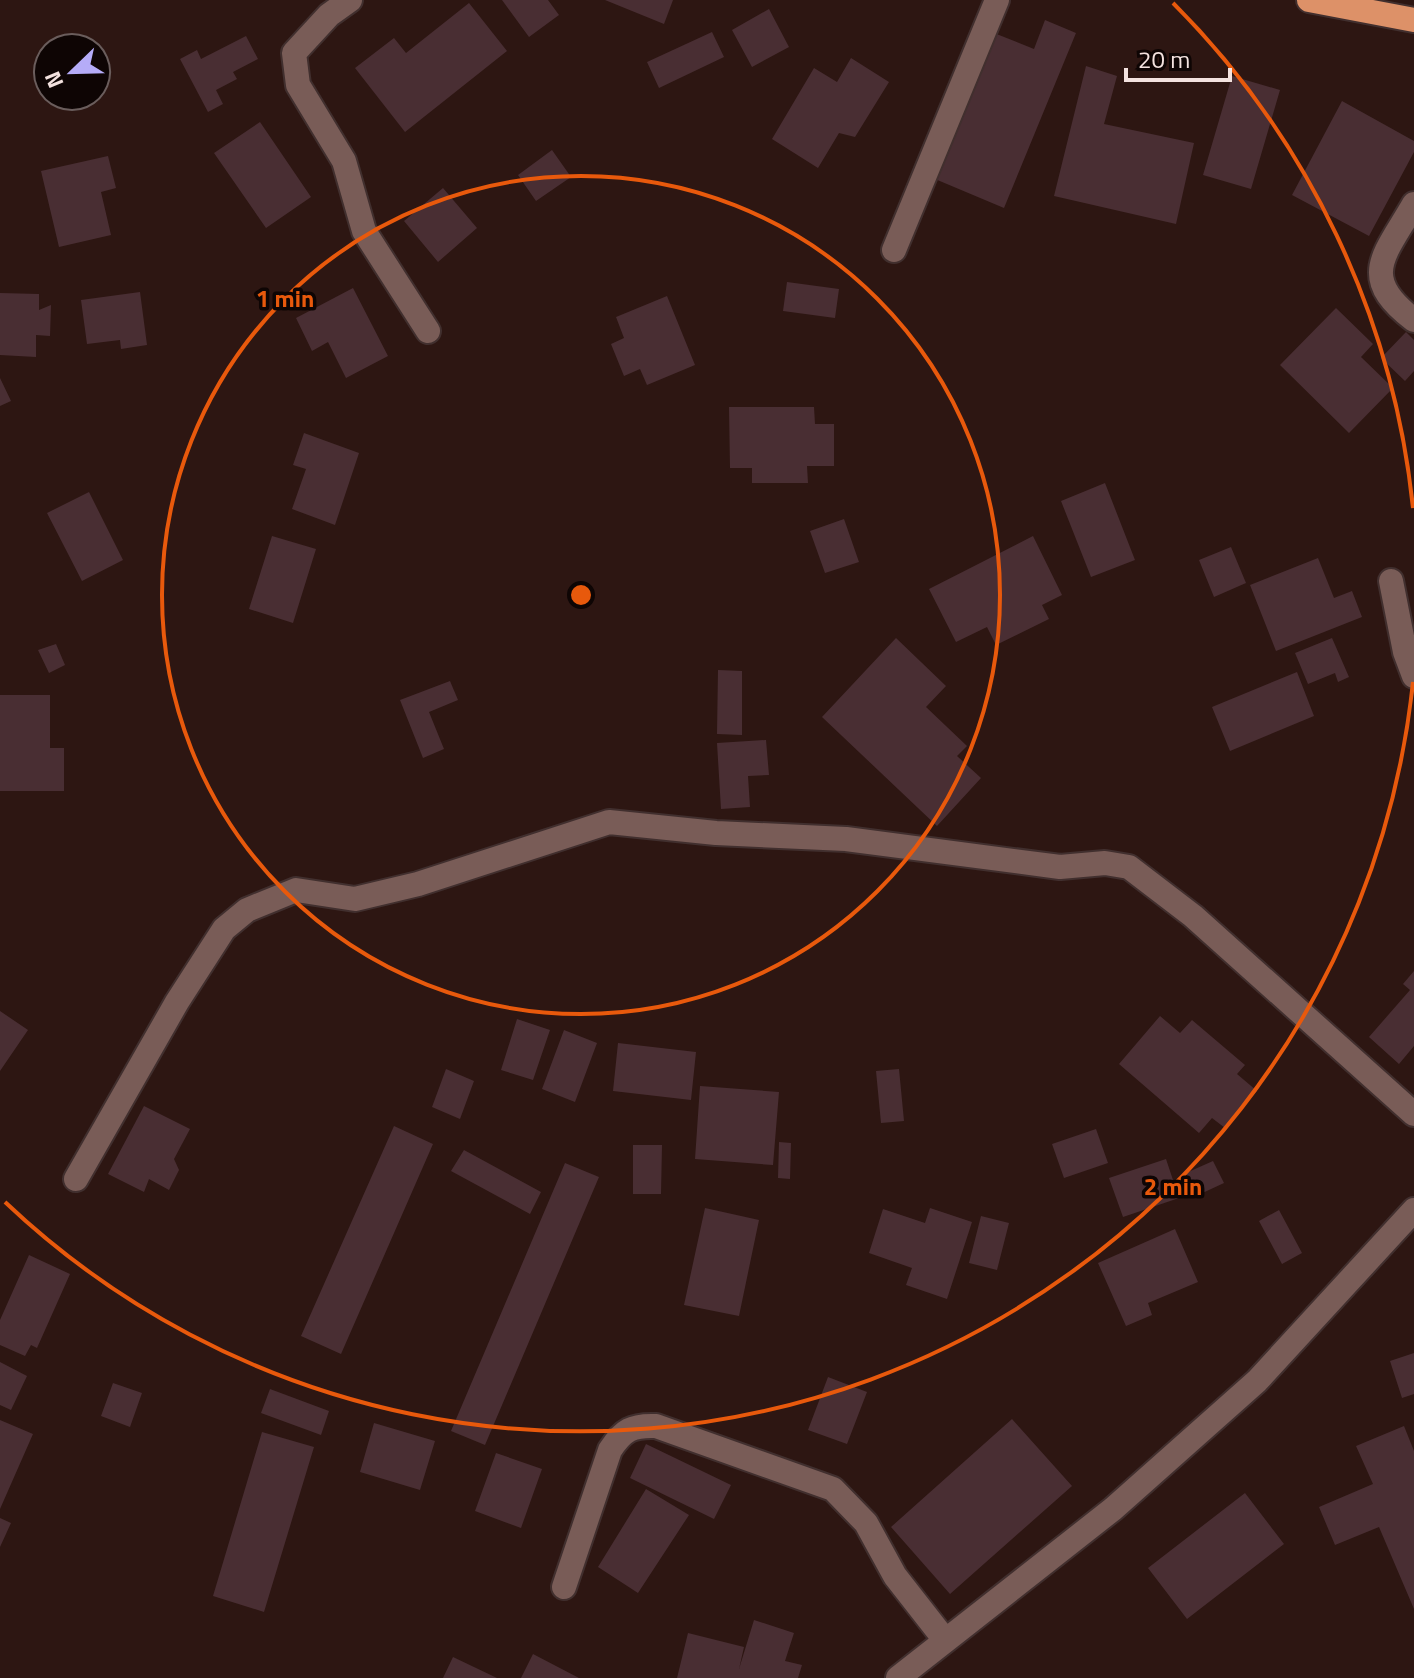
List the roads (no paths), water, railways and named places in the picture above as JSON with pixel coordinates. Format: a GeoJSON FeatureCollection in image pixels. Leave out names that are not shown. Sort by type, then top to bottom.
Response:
{"type":"FeatureCollection","features":[{"type":"Feature","properties":{"kind":"highway"},"geometry":{"type":"LineString","coordinates":[[1309,0],[1414,20]]}},
{"type":"Feature","properties":{"kind":"street"},"geometry":{"type":"LineString","coordinates":[[350,0],[329,15],[294,53],[298,85],[344,161],[364,231],[428,331]]}},
{"type":"Feature","properties":{"kind":"street"},"geometry":{"type":"LineString","coordinates":[[894,250],[997,0]]}},
{"type":"Feature","properties":{"kind":"street"},"geometry":{"type":"LineString","coordinates":[[1414,204],[1381,263],[1381,288],[1394,305],[1414,320]]}},
{"type":"Feature","properties":{"kind":"street"},"geometry":{"type":"LineString","coordinates":[[1391,581],[1405,652],[1414,676]]}},
{"type":"Feature","properties":{"kind":"street"},"geometry":{"type":"LineString","coordinates":[[76,1179],[193,977],[224,929],[247,910],[296,890],[355,899],[418,884],[609,822],[716,833],[846,839],[1060,867],[1105,863],[1129,867],[1193,916],[1414,1114]]}},
{"type":"Feature","properties":{"kind":"street"},"geometry":{"type":"LineString","coordinates":[[898,1678],[1113,1509],[1257,1381],[1414,1210]]}},
{"type":"Feature","properties":{"kind":"street"},"geometry":{"type":"LineString","coordinates":[[564,1587],[610,1450],[620,1434],[635,1426],[656,1426],[833,1489],[866,1523],[895,1576],[945,1640]]}}]}
